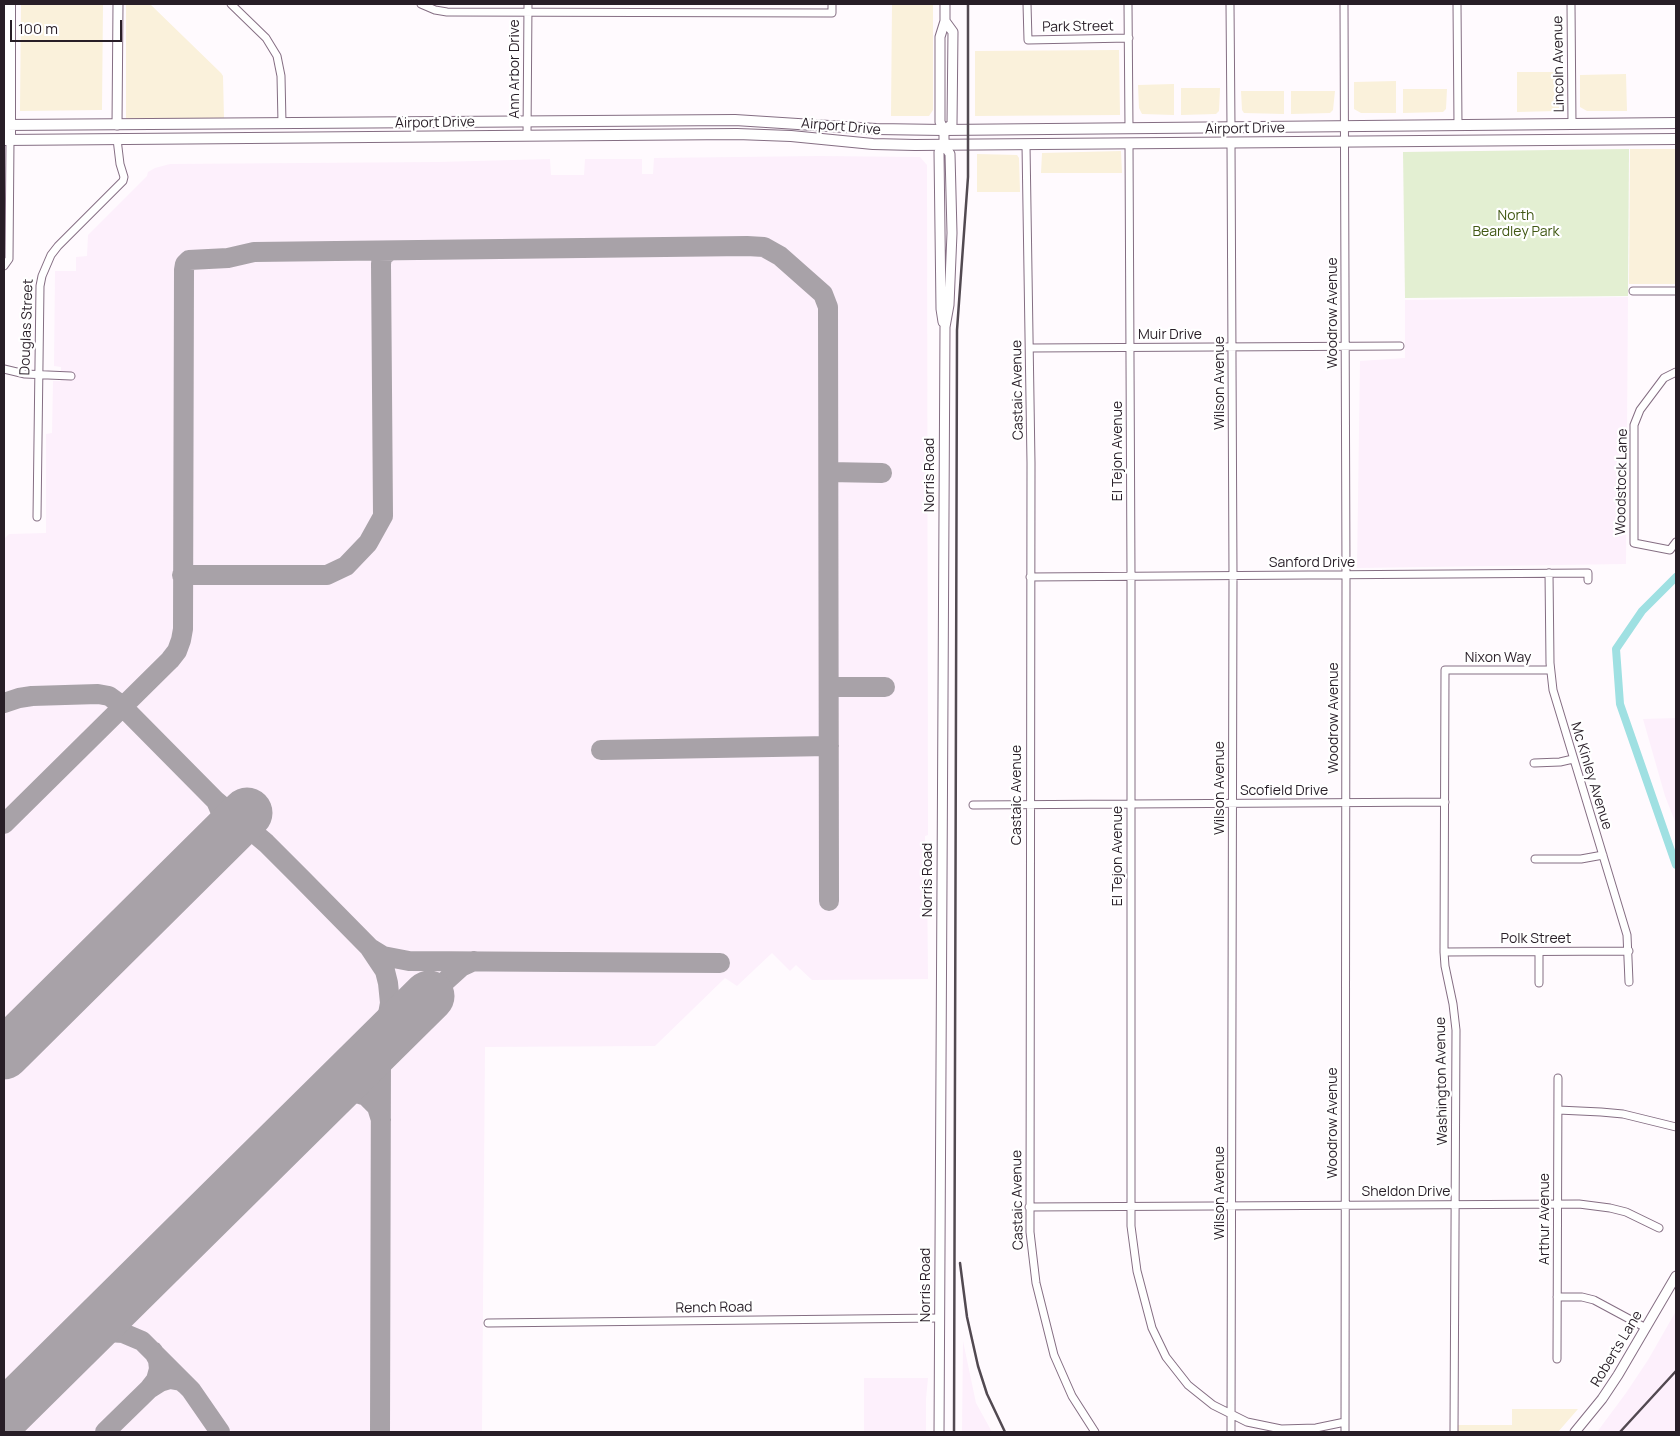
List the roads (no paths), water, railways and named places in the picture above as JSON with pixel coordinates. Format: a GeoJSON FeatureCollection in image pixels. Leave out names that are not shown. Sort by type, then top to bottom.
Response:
{"type":"FeatureCollection","features":[{"type":"Feature","properties":{"kind":"main road"},"geometry":{"type":"LineString","coordinates":[[7,140],[10,4]]}},
{"type":"Feature","properties":{"kind":"main road","name":"Airport Drive"},"geometry":{"type":"LineString","coordinates":[[7,125],[735,120],[876,129],[944,130],[1676,123]]}},
{"type":"Feature","properties":{"kind":"main road"},"geometry":{"type":"LineString","coordinates":[[197,138],[232,131],[275,130],[280,128],[282,124]]}},
{"type":"Feature","properties":{"kind":"main road","name":"Airport Drive"},"geometry":{"type":"LineString","coordinates":[[7,140],[737,134],[791,136],[887,144],[1026,145],[1676,139]]}},
{"type":"Feature","properties":{"kind":"street"},"geometry":{"type":"LineString","coordinates":[[117,125],[118,4]]}},
{"type":"Feature","properties":{"kind":"street"},"geometry":{"type":"LineString","coordinates":[[231,4],[266,38],[277,56],[282,76],[282,124]]}},
{"type":"Feature","properties":{"kind":"street"},"geometry":{"type":"LineString","coordinates":[[421,4],[435,10],[447,12],[832,13],[832,4]]}},
{"type":"Feature","properties":{"kind":"street","name":"Ann Arbor Drive"},"geometry":{"type":"LineString","coordinates":[[527,135],[528,4]]}},
{"type":"Feature","properties":{"kind":"street","name":"Norris Road"},"geometry":{"type":"LineString","coordinates":[[939,1432],[944,327],[941,309],[938,152],[944,145],[944,130],[940,122],[940,37],[945,21],[945,4]]}},
{"type":"Feature","properties":{"kind":"street","name":"Park Street"},"geometry":{"type":"LineString","coordinates":[[1028,4],[1028,40],[1129,38]]}},
{"type":"Feature","properties":{"kind":"street"},"geometry":{"type":"LineString","coordinates":[[1128,4],[1129,128]]}},
{"type":"Feature","properties":{"kind":"street"},"geometry":{"type":"LineString","coordinates":[[1230,4],[1230,127]]}},
{"type":"Feature","properties":{"kind":"street","name":"Woodrow Avenue"},"geometry":{"type":"LineString","coordinates":[[1344,4],[1346,346],[1345,1432]]}},
{"type":"Feature","properties":{"kind":"street"},"geometry":{"type":"LineString","coordinates":[[1457,4],[1458,125]]}},
{"type":"Feature","properties":{"kind":"street","name":"Lincoln Avenue"},"geometry":{"type":"LineString","coordinates":[[1571,4],[1572,124]]}},
{"type":"Feature","properties":{"kind":"street"},"geometry":{"type":"LineString","coordinates":[[4,266],[9,259],[7,140]]}},
{"type":"Feature","properties":{"kind":"street","name":"Douglas Street"},"geometry":{"type":"LineString","coordinates":[[37,517],[38,374],[40,286],[42,276],[51,255],[58,246],[123,181],[124,176],[118,157],[117,140]]}},
{"type":"Feature","properties":{"kind":"street","name":"Wilson Avenue"},"geometry":{"type":"LineString","coordinates":[[1231,143],[1233,576],[1231,1432]]}},
{"type":"Feature","properties":{"kind":"street","name":"El Tejon Avenue"},"geometry":{"type":"LineString","coordinates":[[1129,144],[1132,576],[1131,1206],[1132,1234],[1137,1271],[1150,1321],[1158,1343],[1175,1370],[1213,1405],[1231,1415],[1263,1426],[1281,1429],[1316,1428],[1345,1422]]}},
{"type":"Feature","properties":{"kind":"street","name":"Castaic Avenue"},"geometry":{"type":"LineString","coordinates":[[1026,145],[1030,348],[1029,1207],[1036,1284],[1052,1347],[1062,1376],[1072,1396],[1095,1432]]}},
{"type":"Feature","properties":{"kind":"street"},"geometry":{"type":"LineString","coordinates":[[1633,291],[1676,291]]}},
{"type":"Feature","properties":{"kind":"street","name":"Muir Drive"},"geometry":{"type":"LineString","coordinates":[[1030,348],[1400,346]]}},
{"type":"Feature","properties":{"kind":"street"},"geometry":{"type":"LineString","coordinates":[[4,369],[71,376]]}},
{"type":"Feature","properties":{"kind":"street","name":"Woodstock Lane"},"geometry":{"type":"LineString","coordinates":[[1676,372],[1664,378],[1640,410],[1634,426],[1634,543],[1670,550],[1676,542]]}},
{"type":"Feature","properties":{"kind":"street","name":"Mc Kinley Avenue"},"geometry":{"type":"LineString","coordinates":[[1549,573],[1550,670],[1557,707],[1627,935],[1629,982]]}},
{"type":"Feature","properties":{"kind":"street","name":"Sanford Drive"},"geometry":{"type":"LineString","coordinates":[[1030,577],[1588,573],[1588,580]]}},
{"type":"Feature","properties":{"kind":"street","name":"Nixon Way"},"geometry":{"type":"LineString","coordinates":[[1445,670],[1550,670]]}},
{"type":"Feature","properties":{"kind":"street","name":"Washington Avenue"},"geometry":{"type":"LineString","coordinates":[[1445,670],[1444,952],[1455,1021],[1454,1432]]}},
{"type":"Feature","properties":{"kind":"street"},"geometry":{"type":"LineString","coordinates":[[1534,763],[1560,762],[1573,759]]}},
{"type":"Feature","properties":{"kind":"street","name":"Scofield Drive"},"geometry":{"type":"LineString","coordinates":[[974,805],[1445,802]]}},
{"type":"Feature","properties":{"kind":"street"},"geometry":{"type":"LineString","coordinates":[[1535,859],[1581,859],[1603,855]]}},
{"type":"Feature","properties":{"kind":"street","name":"Polk Street"},"geometry":{"type":"LineString","coordinates":[[1444,952],[1629,951]]}},
{"type":"Feature","properties":{"kind":"street"},"geometry":{"type":"LineString","coordinates":[[1539,952],[1539,983]]}},
{"type":"Feature","properties":{"kind":"street","name":"Arthur Avenue"},"geometry":{"type":"LineString","coordinates":[[1557,1360],[1558,1078]]}},
{"type":"Feature","properties":{"kind":"street"},"geometry":{"type":"LineString","coordinates":[[1558,1110],[1624,1114],[1676,1127]]}},
{"type":"Feature","properties":{"kind":"street","name":"Sheldon Drive"},"geometry":{"type":"LineString","coordinates":[[1029,1207],[1586,1204],[1610,1208],[1642,1218],[1659,1228]]}},
{"type":"Feature","properties":{"kind":"street","name":"Roberts Lane"},"geometry":{"type":"LineString","coordinates":[[1575,1432],[1602,1399],[1676,1276]]}},
{"type":"Feature","properties":{"kind":"street"},"geometry":{"type":"LineString","coordinates":[[1557,1296],[1582,1297],[1594,1300],[1646,1328]]}},
{"type":"Feature","properties":{"kind":"street","name":"Rench Road"},"geometry":{"type":"LineString","coordinates":[[488,1323],[940,1318]]}},
{"type":"Feature","properties":{"kind":"waterway"},"geometry":{"type":"LineString","coordinates":[[1676,577],[1642,611],[1616,649],[1620,704],[1676,865]]}},
{"type":"Feature","properties":{"kind":"railway"},"geometry":{"type":"LineString","coordinates":[[954,1432],[957,330],[968,177],[968,4]]}},
{"type":"Feature","properties":{"kind":"railway"},"geometry":{"type":"LineString","coordinates":[[960,1263],[967,1317],[978,1366],[987,1394],[1005,1432]]}},
{"type":"Feature","properties":{"kind":"railway"},"geometry":{"type":"LineString","coordinates":[[1620,1432],[1676,1371]]}},
{"type":"Feature","properties":{"kind":"park label","name":"North Beardley Park"},"geometry":{"type":"Point","coordinates":[1516,224]}}]}
